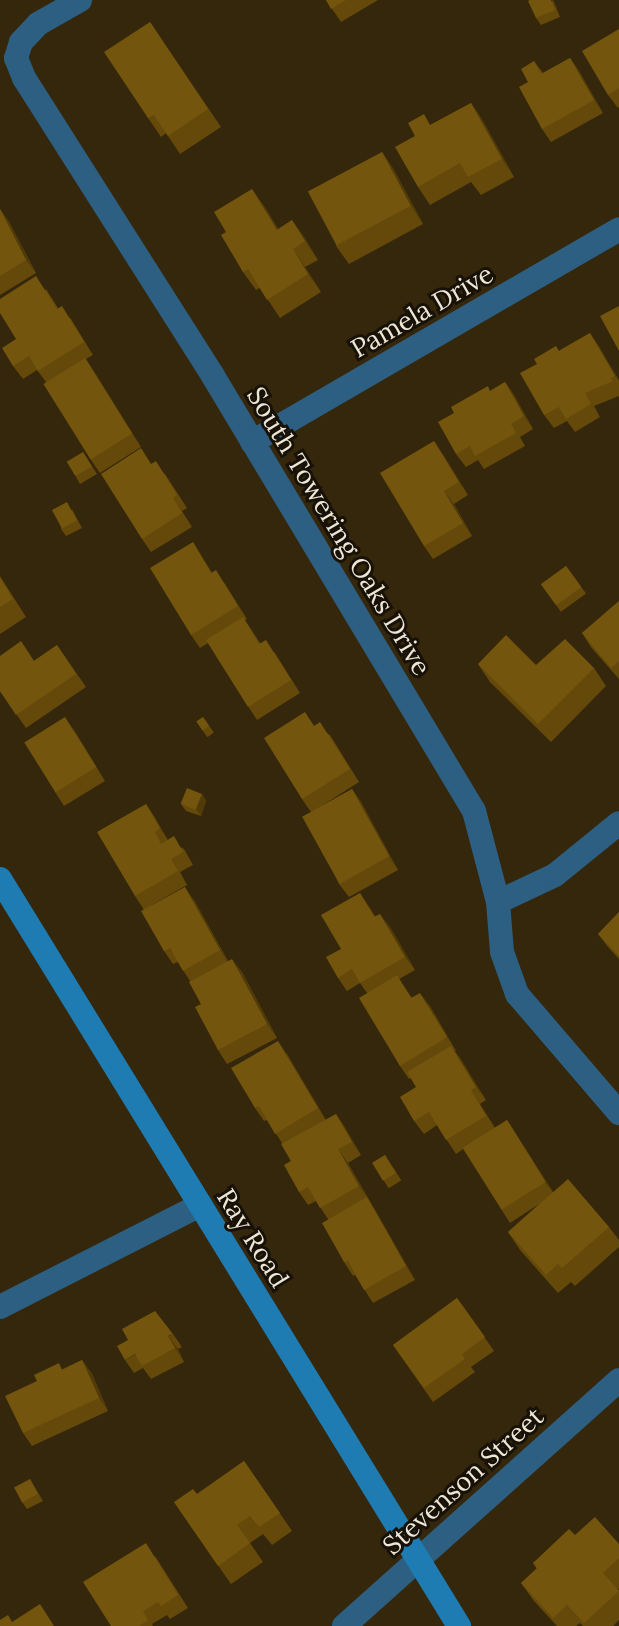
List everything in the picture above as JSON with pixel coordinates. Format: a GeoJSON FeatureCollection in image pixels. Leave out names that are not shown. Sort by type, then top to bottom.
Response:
{"type":"FeatureCollection","features":[{"type":"Feature","properties":{"kind":"street","name":"South Towering Oaks Drive"},"geometry":{"type":"LineString","coordinates":[[77,2],[38,24],[21,42],[16,58],[24,78],[252,442],[474,811],[498,902],[502,952],[517,994],[619,1113]]}},
{"type":"Feature","properties":{"kind":"street","name":"Pamela Drive"},"geometry":{"type":"LineString","coordinates":[[252,442],[619,229]]}},
{"type":"Feature","properties":{"kind":"street"},"geometry":{"type":"LineString","coordinates":[[498,902],[555,875],[619,823]]}},
{"type":"Feature","properties":{"kind":"street","name":"Ray Road"},"geometry":{"type":"LineString","coordinates":[[0,879],[459,1626]]}},
{"type":"Feature","properties":{"kind":"street"},"geometry":{"type":"LineString","coordinates":[[0,1307],[200,1205]]}},
{"type":"Feature","properties":{"kind":"street","name":"Stevenson Street"},"geometry":{"type":"LineString","coordinates":[[344,1626],[619,1380]]}},
{"type":"Feature","properties":{"kind":"building"},"geometry":{"type":"Polygon","coordinates":[[[326,0],[346,0],[331,9],[326,0]]]}},
{"type":"Feature","properties":{"kind":"building"},"geometry":{"type":"Polygon","coordinates":[[[530,0],[551,0],[555,10],[536,18],[530,0]]]}},
{"type":"Feature","properties":{"kind":"building"},"geometry":{"type":"Polygon","coordinates":[[[150,22],[208,109],[168,136],[154,115],[148,118],[104,52],[150,22]]]}},
{"type":"Feature","properties":{"kind":"building"},"geometry":{"type":"Polygon","coordinates":[[[619,29],[619,88],[608,95],[582,51],[619,29]]]}},
{"type":"Feature","properties":{"kind":"building"},"geometry":{"type":"Polygon","coordinates":[[[570,58],[594,100],[542,129],[519,87],[528,82],[521,69],[534,61],[541,74],[570,58]]]}},
{"type":"Feature","properties":{"kind":"building"},"geometry":{"type":"Polygon","coordinates":[[[471,103],[502,159],[468,177],[460,163],[418,187],[395,147],[415,136],[408,123],[424,114],[430,125],[471,103]]]}},
{"type":"Feature","properties":{"kind":"building"},"geometry":{"type":"Polygon","coordinates":[[[382,152],[411,206],[336,245],[308,191],[382,152]]]}},
{"type":"Feature","properties":{"kind":"building"},"geometry":{"type":"Polygon","coordinates":[[[252,189],[277,230],[292,220],[305,241],[293,249],[308,274],[267,300],[248,269],[243,272],[221,235],[226,232],[214,212],[252,189]]]}},
{"type":"Feature","properties":{"kind":"building"},"geometry":{"type":"Polygon","coordinates":[[[0,209],[26,260],[0,276],[0,209]]]}},
{"type":"Feature","properties":{"kind":"building"},"geometry":{"type":"Polygon","coordinates":[[[36,276],[57,309],[62,306],[84,342],[38,371],[29,356],[13,366],[2,348],[16,339],[0,313],[0,299],[36,276]]]}},
{"type":"Feature","properties":{"kind":"building"},"geometry":{"type":"Polygon","coordinates":[[[619,306],[619,351],[600,316],[619,306]]]}},
{"type":"Feature","properties":{"kind":"building"},"geometry":{"type":"Polygon","coordinates":[[[590,333],[615,376],[611,378],[613,381],[585,393],[591,404],[566,419],[559,407],[544,415],[520,373],[537,364],[534,359],[556,346],[559,351],[590,333]]]}},
{"type":"Feature","properties":{"kind":"building"},"geometry":{"type":"Polygon","coordinates":[[[85,358],[132,433],[91,459],[43,384],[85,358]]]}},
{"type":"Feature","properties":{"kind":"building"},"geometry":{"type":"Polygon","coordinates":[[[505,382],[524,416],[511,424],[516,433],[475,456],[470,446],[456,454],[438,422],[454,413],[451,407],[488,386],[490,391],[505,382]]]}},
{"type":"Feature","properties":{"kind":"building"},"geometry":{"type":"Polygon","coordinates":[[[434,441],[459,482],[444,491],[463,523],[424,546],[380,473],[434,441]]]}},
{"type":"Feature","properties":{"kind":"building"},"geometry":{"type":"Polygon","coordinates":[[[141,448],[151,464],[156,461],[177,495],[173,498],[182,513],[142,539],[101,474],[141,448]]]}},
{"type":"Feature","properties":{"kind":"building"},"geometry":{"type":"Polygon","coordinates":[[[83,452],[92,467],[75,476],[67,462],[83,452]]]}},
{"type":"Feature","properties":{"kind":"building"},"geometry":{"type":"Polygon","coordinates":[[[67,502],[77,521],[62,529],[52,510],[67,502]]]}},
{"type":"Feature","properties":{"kind":"building"},"geometry":{"type":"Polygon","coordinates":[[[193,542],[211,573],[216,570],[238,606],[191,635],[150,568],[193,542]]]}},
{"type":"Feature","properties":{"kind":"building"},"geometry":{"type":"Polygon","coordinates":[[[566,566],[581,587],[556,605],[541,584],[566,566]]]}},
{"type":"Feature","properties":{"kind":"building"},"geometry":{"type":"Polygon","coordinates":[[[0,578],[13,599],[0,607],[0,578]]]}},
{"type":"Feature","properties":{"kind":"building"},"geometry":{"type":"Polygon","coordinates":[[[619,601],[619,661],[611,668],[582,633],[619,601]]]}},
{"type":"Feature","properties":{"kind":"building"},"geometry":{"type":"Polygon","coordinates":[[[243,617],[259,644],[266,640],[291,680],[248,707],[206,640],[243,617]]]}},
{"type":"Feature","properties":{"kind":"building"},"geometry":{"type":"Polygon","coordinates":[[[506,635],[536,665],[565,639],[594,668],[538,724],[478,664],[506,635]]]}},
{"type":"Feature","properties":{"kind":"building"},"geometry":{"type":"Polygon","coordinates":[[[21,641],[34,661],[57,645],[76,674],[16,715],[0,691],[0,656],[21,641]]]}},
{"type":"Feature","properties":{"kind":"building"},"geometry":{"type":"Polygon","coordinates":[[[305,712],[314,726],[320,722],[350,769],[302,799],[264,738],[305,712]]]}},
{"type":"Feature","properties":{"kind":"building"},"geometry":{"type":"Polygon","coordinates":[[[65,717],[96,767],[56,792],[24,742],[65,717]]]}},
{"type":"Feature","properties":{"kind":"building"},"geometry":{"type":"Polygon","coordinates":[[[203,717],[209,726],[203,731],[196,721],[203,717]]]}},
{"type":"Feature","properties":{"kind":"building"},"geometry":{"type":"Polygon","coordinates":[[[187,788],[202,794],[195,810],[181,804],[187,788]]]}},
{"type":"Feature","properties":{"kind":"building"},"geometry":{"type":"Polygon","coordinates":[[[352,789],[389,856],[339,884],[302,817],[352,789]]]}},
{"type":"Feature","properties":{"kind":"building"},"geometry":{"type":"Polygon","coordinates":[[[146,804],[160,828],[155,832],[161,844],[174,836],[183,852],[171,859],[178,871],[135,896],[97,832],[146,804]]]}},
{"type":"Feature","properties":{"kind":"building"},"geometry":{"type":"Polygon","coordinates":[[[185,887],[220,950],[183,971],[170,948],[164,951],[141,911],[185,887]]]}},
{"type":"Feature","properties":{"kind":"building"},"geometry":{"type":"Polygon","coordinates":[[[360,893],[374,917],[380,914],[405,957],[360,983],[352,969],[338,978],[326,957],[341,949],[321,915],[360,893]]]}},
{"type":"Feature","properties":{"kind":"building"},"geometry":{"type":"Polygon","coordinates":[[[619,912],[619,956],[598,934],[619,912]]]}},
{"type":"Feature","properties":{"kind":"building"},"geometry":{"type":"Polygon","coordinates":[[[232,959],[267,1024],[218,1050],[195,1007],[201,1004],[189,982],[232,959]]]}},
{"type":"Feature","properties":{"kind":"building"},"geometry":{"type":"Polygon","coordinates":[[[397,975],[411,998],[420,993],[447,1037],[400,1066],[359,998],[397,975]]]}},
{"type":"Feature","properties":{"kind":"building"},"geometry":{"type":"Polygon","coordinates":[[[278,1041],[318,1108],[275,1134],[231,1068],[278,1041]]]}},
{"type":"Feature","properties":{"kind":"building"},"geometry":{"type":"Polygon","coordinates":[[[451,1046],[476,1087],[471,1090],[486,1116],[446,1140],[429,1112],[414,1121],[400,1097],[416,1087],[407,1072],[451,1046]]]}},
{"type":"Feature","properties":{"kind":"building"},"geometry":{"type":"Polygon","coordinates":[[[336,1114],[352,1142],[338,1149],[359,1186],[320,1208],[308,1187],[299,1192],[284,1165],[291,1161],[281,1144],[336,1114]]]}},
{"type":"Feature","properties":{"kind":"building"},"geometry":{"type":"Polygon","coordinates":[[[507,1120],[546,1182],[502,1209],[463,1148],[507,1120]]]}},
{"type":"Feature","properties":{"kind":"building"},"geometry":{"type":"Polygon","coordinates":[[[385,1155],[396,1173],[383,1181],[372,1163],[385,1155]]]}},
{"type":"Feature","properties":{"kind":"building"},"geometry":{"type":"Polygon","coordinates":[[[568,1179],[609,1227],[562,1268],[558,1264],[546,1275],[508,1232],[568,1179]]]}},
{"type":"Feature","properties":{"kind":"building"},"geometry":{"type":"Polygon","coordinates":[[[367,1197],[406,1266],[364,1290],[322,1223],[367,1197]]]}},
{"type":"Feature","properties":{"kind":"building"},"geometry":{"type":"Polygon","coordinates":[[[457,1298],[485,1337],[462,1354],[465,1359],[424,1388],[393,1345],[457,1298]]]}},
{"type":"Feature","properties":{"kind":"building"},"geometry":{"type":"Polygon","coordinates":[[[155,1311],[173,1334],[168,1336],[175,1348],[142,1366],[135,1354],[125,1360],[117,1346],[128,1340],[122,1329],[155,1311]]]}},
{"type":"Feature","properties":{"kind":"building"},"geometry":{"type":"Polygon","coordinates":[[[82,1360],[99,1398],[23,1433],[5,1396],[37,1381],[34,1375],[59,1363],[62,1370],[82,1360]]]}},
{"type":"Feature","properties":{"kind":"building"},"geometry":{"type":"Polygon","coordinates":[[[244,1461],[280,1513],[259,1527],[250,1516],[237,1525],[250,1543],[218,1566],[174,1502],[193,1489],[197,1494],[244,1461]]]}},
{"type":"Feature","properties":{"kind":"building"},"geometry":{"type":"Polygon","coordinates":[[[30,1479],[38,1494],[22,1502],[14,1487],[30,1479]]]}},
{"type":"Feature","properties":{"kind":"building"},"geometry":{"type":"Polygon","coordinates":[[[595,1517],[619,1544],[619,1558],[603,1573],[619,1591],[584,1623],[567,1605],[553,1618],[521,1583],[537,1568],[533,1563],[569,1529],[575,1535],[595,1517]]]}},
{"type":"Feature","properties":{"kind":"building"},"geometry":{"type":"Polygon","coordinates":[[[146,1543],[178,1595],[161,1606],[158,1602],[143,1611],[148,1620],[139,1626],[111,1626],[83,1582],[146,1543]]]}},
{"type":"Feature","properties":{"kind":"building"},"geometry":{"type":"Polygon","coordinates":[[[40,1604],[54,1626],[0,1626],[0,1620],[8,1615],[12,1622],[40,1604]]]}}]}
